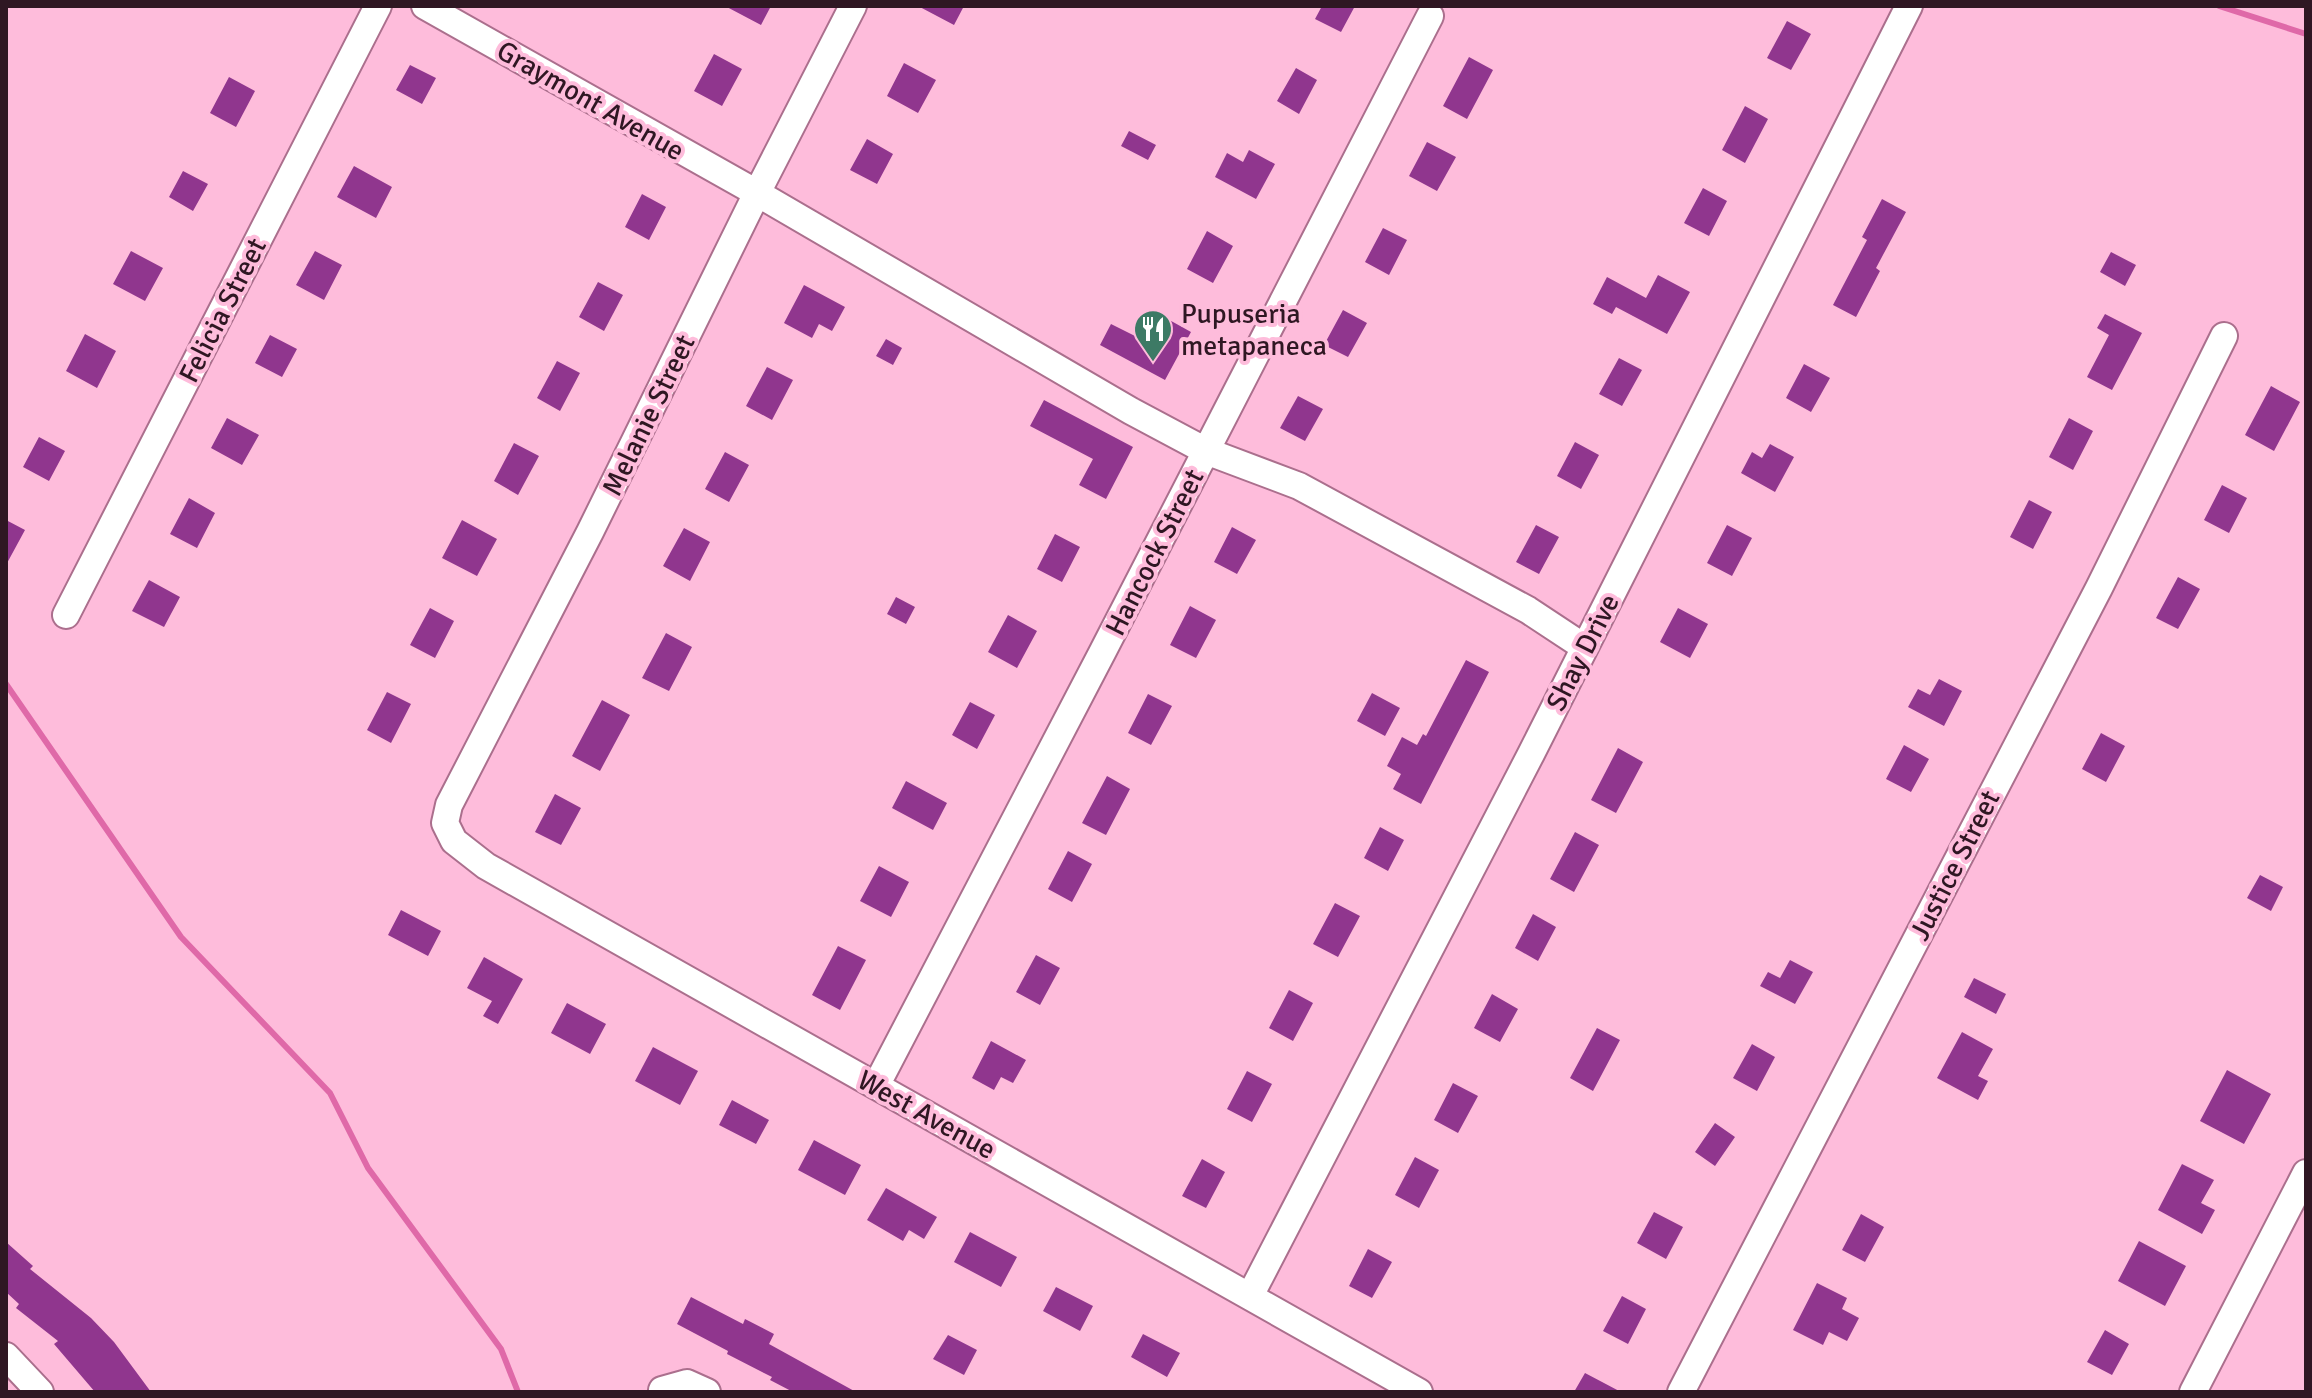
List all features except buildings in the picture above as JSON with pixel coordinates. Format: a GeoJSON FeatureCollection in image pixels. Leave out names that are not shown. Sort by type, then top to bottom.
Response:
{"type":"FeatureCollection","features":[{"type":"Feature","properties":{"kind":"street","name":"Felicia Street"},"geometry":{"type":"LineString","coordinates":[[66,615],[378,6]]}},
{"type":"Feature","properties":{"kind":"street","name":"Graymont Avenue"},"geometry":{"type":"LineString","coordinates":[[425,6],[757,193],[1131,411],[1206,451],[1299,486],[1528,610],[1584,647]]}},
{"type":"Feature","properties":{"kind":"street","name":"Melanie Street"},"geometry":{"type":"LineString","coordinates":[[445,823],[449,805],[590,532],[853,6]]}},
{"type":"Feature","properties":{"kind":"street","name":"Shay Drive"},"geometry":{"type":"LineString","coordinates":[[1250,1296],[1531,754],[1909,6]]}},
{"type":"Feature","properties":{"kind":"street","name":"Hancock Street"},"geometry":{"type":"LineString","coordinates":[[876,1086],[1430,16]]}},
{"type":"Feature","properties":{"kind":"street","name":"Justice Street"},"geometry":{"type":"LineString","coordinates":[[1681,1392],[2099,588],[2224,336]]}},
{"type":"Feature","properties":{"kind":"street","name":"West Avenue"},"geometry":{"type":"LineString","coordinates":[[445,823],[454,841],[486,866],[1419,1392]]}},
{"type":"Feature","properties":{"kind":"street"},"geometry":{"type":"LineString","coordinates":[[2193,1392],[2306,1173]]}},
{"type":"Feature","properties":{"kind":"street"},"geometry":{"type":"LineString","coordinates":[[6,1356],[40,1392]]}},
{"type":"Feature","properties":{"kind":"street"},"geometry":{"type":"LineString","coordinates":[[662,1390],[687,1383],[707,1392]]}},
{"type":"Feature","properties":{"kind":"waterway"},"geometry":{"type":"LineString","coordinates":[[2219,6],[2306,34]]}},
{"type":"Feature","properties":{"kind":"waterway"},"geometry":{"type":"LineString","coordinates":[[6,684],[181,937],[330,1093],[368,1168],[501,1349],[518,1392]]}},
{"type":"Feature","properties":{"kind":"place","name":"Pupuseria metapaneca"},"geometry":{"type":"Point","coordinates":[1153,363]}}]}
